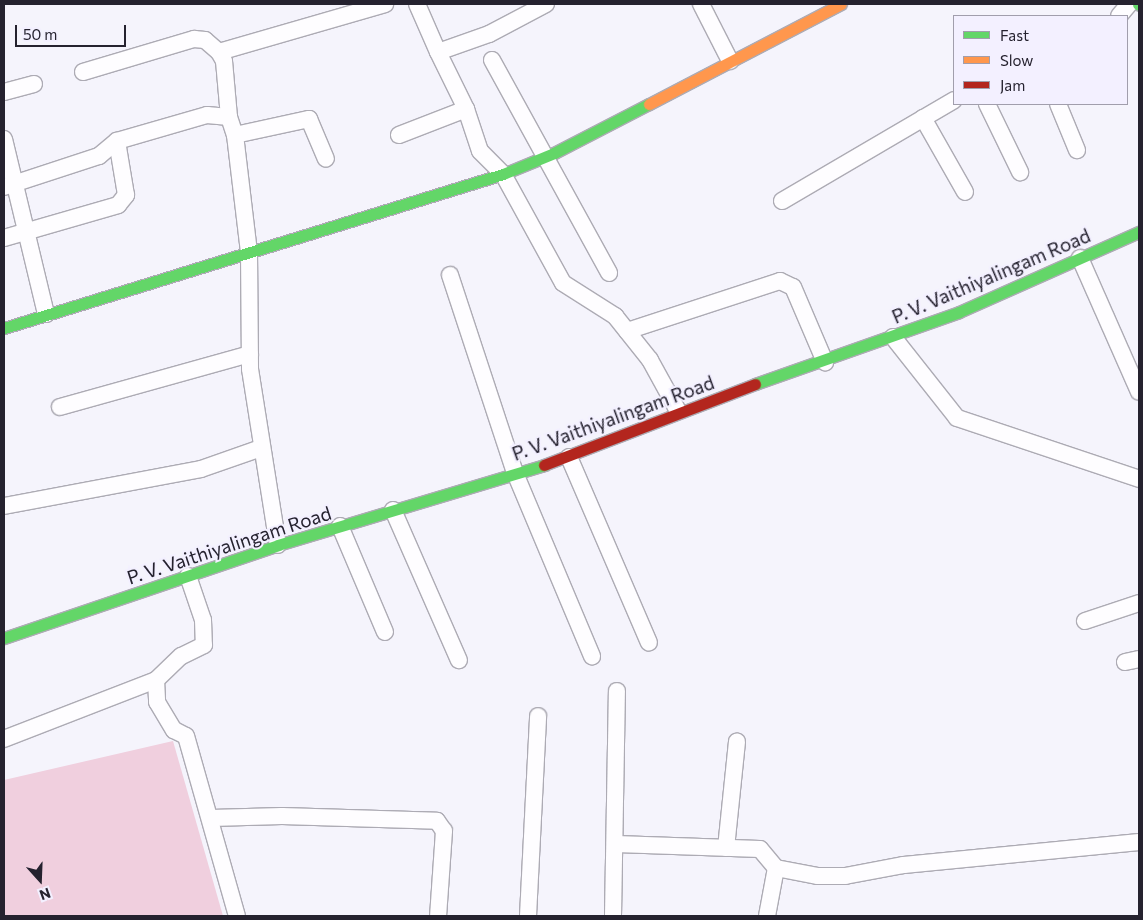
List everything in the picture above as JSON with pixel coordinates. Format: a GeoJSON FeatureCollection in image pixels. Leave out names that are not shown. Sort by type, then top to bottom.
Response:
{"type":"FeatureCollection","features":[{"type":"Feature","properties":{"kind":"street"},"geometry":{"type":"LineString","coordinates":[[219,52],[385,4]]}},
{"type":"Feature","properties":{"kind":"street"},"geometry":{"type":"LineString","coordinates":[[417,4],[466,109],[480,151],[503,174],[563,283],[600,304],[627,331],[650,360],[678,411]]}},
{"type":"Feature","properties":{"kind":"street"},"geometry":{"type":"LineString","coordinates":[[438,52],[488,34],[546,4]]}},
{"type":"Feature","properties":{"kind":"street"},"geometry":{"type":"LineString","coordinates":[[701,4],[730,61]]}},
{"type":"Feature","properties":{"kind":"street"},"geometry":{"type":"LineString","coordinates":[[4,328],[503,174],[547,156],[841,4]]}},
{"type":"Feature","properties":{"kind":"street"},"geometry":{"type":"LineString","coordinates":[[1120,15],[1129,4]]}},
{"type":"Feature","properties":{"kind":"street"},"geometry":{"type":"LineString","coordinates":[[83,72],[194,39],[206,40],[219,52],[224,61],[229,117],[235,135],[249,252],[250,354],[261,448],[278,545]]}},
{"type":"Feature","properties":{"kind":"street"},"geometry":{"type":"LineString","coordinates":[[492,60],[547,156],[609,273]]}},
{"type":"Feature","properties":{"kind":"street"},"geometry":{"type":"LineString","coordinates":[[4,92],[34,84]]}},
{"type":"Feature","properties":{"kind":"street"},"geometry":{"type":"LineString","coordinates":[[782,201],[953,101]]}},
{"type":"Feature","properties":{"kind":"street"},"geometry":{"type":"LineString","coordinates":[[987,105],[1020,172]]}},
{"type":"Feature","properties":{"kind":"street"},"geometry":{"type":"LineString","coordinates":[[1058,105],[1077,150]]}},
{"type":"Feature","properties":{"kind":"street"},"geometry":{"type":"LineString","coordinates":[[399,134],[466,109]]}},
{"type":"Feature","properties":{"kind":"street"},"geometry":{"type":"LineString","coordinates":[[9,185],[99,156],[117,141],[207,115],[229,117]]}},
{"type":"Feature","properties":{"kind":"street"},"geometry":{"type":"LineString","coordinates":[[923,118],[965,192]]}},
{"type":"Feature","properties":{"kind":"street"},"geometry":{"type":"LineString","coordinates":[[235,135],[309,119],[326,159]]}},
{"type":"Feature","properties":{"kind":"street"},"geometry":{"type":"LineString","coordinates":[[4,139],[9,185],[26,231],[46,314]]}},
{"type":"Feature","properties":{"kind":"street"},"geometry":{"type":"LineString","coordinates":[[4,238],[118,205],[124,201],[126,195],[117,141]]}},
{"type":"Feature","properties":{"kind":"street","name":"P. V. Vaithiyalingam Road"},"geometry":{"type":"LineString","coordinates":[[4,638],[278,545],[569,456],[678,411],[825,362],[960,312],[1139,232]]}},
{"type":"Feature","properties":{"kind":"street"},"geometry":{"type":"LineString","coordinates":[[1080,258],[1139,392]]}},
{"type":"Feature","properties":{"kind":"street"},"geometry":{"type":"LineString","coordinates":[[450,276],[515,473],[592,656]]}},
{"type":"Feature","properties":{"kind":"street"},"geometry":{"type":"LineString","coordinates":[[627,331],[780,281],[793,287],[825,362]]}},
{"type":"Feature","properties":{"kind":"street"},"geometry":{"type":"LineString","coordinates":[[893,337],[957,418],[1139,479]]}},
{"type":"Feature","properties":{"kind":"street"},"geometry":{"type":"LineString","coordinates":[[60,407],[250,354]]}},
{"type":"Feature","properties":{"kind":"street"},"geometry":{"type":"LineString","coordinates":[[4,506],[200,469],[261,448]]}},
{"type":"Feature","properties":{"kind":"street"},"geometry":{"type":"LineString","coordinates":[[569,456],[649,643]]}},
{"type":"Feature","properties":{"kind":"street"},"geometry":{"type":"LineString","coordinates":[[393,510],[459,660]]}},
{"type":"Feature","properties":{"kind":"street"},"geometry":{"type":"LineString","coordinates":[[340,526],[386,632]]}},
{"type":"Feature","properties":{"kind":"street"},"geometry":{"type":"LineString","coordinates":[[4,739],[156,680],[181,656],[204,644],[203,620],[188,576]]}},
{"type":"Feature","properties":{"kind":"street"},"geometry":{"type":"LineString","coordinates":[[1085,621],[1139,603]]}},
{"type":"Feature","properties":{"kind":"street"},"geometry":{"type":"LineString","coordinates":[[156,680],[157,702],[174,730],[186,736],[211,818],[236,916]]}},
{"type":"Feature","properties":{"kind":"street"},"geometry":{"type":"LineString","coordinates":[[613,916],[616,844],[617,690]]}},
{"type":"Feature","properties":{"kind":"street"},"geometry":{"type":"LineString","coordinates":[[528,916],[538,716]]}},
{"type":"Feature","properties":{"kind":"street"},"geometry":{"type":"LineString","coordinates":[[726,848],[737,742]]}},
{"type":"Feature","properties":{"kind":"street"},"geometry":{"type":"LineString","coordinates":[[211,818],[282,816],[437,821],[444,831],[438,916]]}},
{"type":"Feature","properties":{"kind":"street"},"geometry":{"type":"LineString","coordinates":[[616,844],[760,849],[776,868],[818,876],[845,876],[904,865],[1139,842]]}},
{"type":"Feature","properties":{"kind":"street"},"geometry":{"type":"LineString","coordinates":[[767,916],[776,868]]}},
{"type":"Feature","properties":{"kind":"shaded area"},"geometry":{"type":"Polygon","coordinates":[[[173,741],[223,916],[4,916],[4,780],[173,741]]]}},
{"type":"Feature","properties":{"kind":"traffic: fast"},"geometry":{"type":"LineString","coordinates":[[4,328],[503,174],[554,153],[649,104]]}},
{"type":"Feature","properties":{"kind":"traffic: fast"},"geometry":{"type":"LineString","coordinates":[[755,384],[959,312],[1139,232]]}},
{"type":"Feature","properties":{"kind":"traffic: fast"},"geometry":{"type":"LineString","coordinates":[[4,638],[278,545],[544,465]]}},
{"type":"Feature","properties":{"kind":"traffic: slow"},"geometry":{"type":"LineString","coordinates":[[649,104],[841,4]]}},
{"type":"Feature","properties":{"kind":"traffic: jam"},"geometry":{"type":"LineString","coordinates":[[544,465],[755,384]]}}]}
